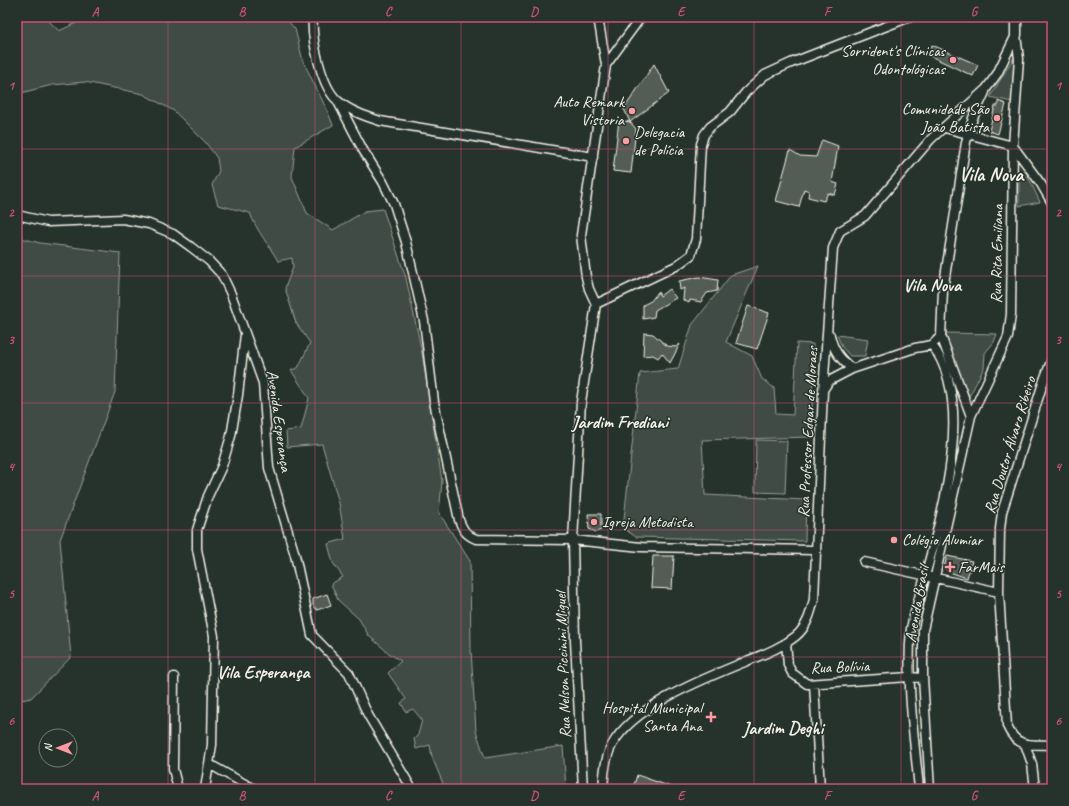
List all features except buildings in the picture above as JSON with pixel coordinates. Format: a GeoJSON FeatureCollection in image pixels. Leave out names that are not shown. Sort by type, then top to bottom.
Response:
{"type":"FeatureCollection","features":[{"type":"Feature","properties":{"kind":"street"},"geometry":{"type":"LineString","coordinates":[[313,17],[312,27],[316,56],[323,76],[363,150],[384,182],[394,204],[406,242],[424,321],[434,402],[458,520],[467,535],[476,539],[573,540],[641,547],[815,550]]}},
{"type":"Feature","properties":{"kind":"street"},"geometry":{"type":"LineString","coordinates":[[598,17],[606,64],[581,235],[586,277],[589,289],[596,304],[676,266],[691,255],[696,239],[701,144],[704,135],[710,127],[730,112],[746,92],[765,75],[791,62],[910,17]]}},
{"type":"Feature","properties":{"kind":"street"},"geometry":{"type":"LineString","coordinates":[[606,64],[641,17]]}},
{"type":"Feature","properties":{"kind":"street"},"geometry":{"type":"LineString","coordinates":[[1016,17],[1016,35]]}},
{"type":"Feature","properties":{"kind":"street","name":"Rua Professor Edgar de Moraes"},"geometry":{"type":"LineString","coordinates":[[603,789],[607,760],[612,744],[623,728],[663,700],[723,671],[777,649],[796,636],[804,627],[811,612],[814,599],[823,391],[833,248],[836,237],[845,227],[865,216],[899,178],[913,159],[986,89],[997,74],[1016,35]]}},
{"type":"Feature","properties":{"kind":"street","name":"Rua Rita Emiliana"},"geometry":{"type":"LineString","coordinates":[[971,416],[1008,337],[1011,314],[1013,146],[1018,59],[1016,35]]}},
{"type":"Feature","properties":{"kind":"street"},"geometry":{"type":"LineString","coordinates":[[971,416],[941,336],[944,290],[968,134],[986,89]]}},
{"type":"Feature","properties":{"kind":"street"},"geometry":{"type":"LineString","coordinates":[[337,100],[357,113],[380,121],[593,157]]}},
{"type":"Feature","properties":{"kind":"street"},"geometry":{"type":"LineString","coordinates":[[945,128],[1013,146],[1041,184],[1052,203]]}},
{"type":"Feature","properties":{"kind":"street","name":"Avenida Esperança"},"geometry":{"type":"LineString","coordinates":[[17,215],[48,222],[100,219],[135,221],[149,224],[173,234],[209,261],[222,275],[232,294],[263,383],[269,468],[295,555],[312,634],[349,673],[368,715],[412,789]]}},
{"type":"Feature","properties":{"kind":"street","name":"Rua Nelson Piccinini Miguel"},"geometry":{"type":"LineString","coordinates":[[583,789],[575,641],[573,540],[581,402],[596,304]]}},
{"type":"Feature","properties":{"kind":"street"},"geometry":{"type":"LineString","coordinates":[[828,326],[833,347],[842,361],[852,369]]}},
{"type":"Feature","properties":{"kind":"street"},"geometry":{"type":"LineString","coordinates":[[205,789],[209,764],[214,692],[214,636],[197,549],[196,534],[208,496],[222,466],[231,436],[238,395],[245,334]]}},
{"type":"Feature","properties":{"kind":"street"},"geometry":{"type":"LineString","coordinates":[[823,391],[829,381],[852,369],[915,348],[932,344],[941,336]]}},
{"type":"Feature","properties":{"kind":"street","name":"Avenida Brasil"},"geometry":{"type":"LineString","coordinates":[[919,789],[909,677],[911,628],[944,500],[952,445],[953,405],[944,362],[932,344]]}},
{"type":"Feature","properties":{"kind":"street","name":"Rua Doutor Álvaro Ribeiro"},"geometry":{"type":"LineString","coordinates":[[1025,744],[1018,742],[1013,737],[1007,726],[999,592],[1000,529],[1002,512],[1052,359]]}},
{"type":"Feature","properties":{"kind":"street","name":"Avenida Brasil"},"geometry":{"type":"LineString","coordinates":[[930,789],[924,678],[924,630],[971,416]]}},
{"type":"Feature","properties":{"kind":"street"},"geometry":{"type":"LineString","coordinates":[[944,500],[952,503]]}},
{"type":"Feature","properties":{"kind":"street"},"geometry":{"type":"LineString","coordinates":[[864,562],[999,592]]}},
{"type":"Feature","properties":{"kind":"street","name":"Rua Bolívia"},"geometry":{"type":"LineString","coordinates":[[786,643],[788,665],[792,673],[807,684],[909,677],[924,678]]}},
{"type":"Feature","properties":{"kind":"street"},"geometry":{"type":"LineString","coordinates":[[174,677],[173,768],[178,789]]}},
{"type":"Feature","properties":{"kind":"street"},"geometry":{"type":"LineString","coordinates":[[814,684],[820,789]]}},
{"type":"Feature","properties":{"kind":"street"},"geometry":{"type":"LineString","coordinates":[[1035,789],[1032,764],[1025,744],[1052,745]]}},
{"type":"Feature","properties":{"kind":"street"},"geometry":{"type":"LineString","coordinates":[[209,764],[254,789]]}},
{"type":"Feature","properties":{"kind":"shaded area"},"geometry":{"type":"Polygon","coordinates":[[[17,17],[45,17],[59,31],[89,17],[280,17],[287,20],[295,29],[303,61],[333,125],[295,147],[292,177],[307,213],[333,230],[365,211],[383,209],[406,278],[422,353],[442,481],[439,513],[470,561],[471,650],[476,731],[485,758],[563,746],[566,789],[442,789],[444,786],[432,757],[430,745],[416,749],[414,739],[418,735],[422,720],[413,709],[406,712],[401,703],[406,699],[388,673],[401,661],[390,654],[369,636],[359,619],[338,600],[331,584],[343,577],[333,563],[328,544],[345,539],[339,503],[322,444],[287,447],[286,431],[301,429],[309,398],[291,370],[298,368],[310,343],[296,323],[285,288],[293,267],[292,258],[278,261],[259,231],[250,213],[218,205],[212,185],[219,171],[217,158],[206,143],[174,111],[143,94],[85,82],[52,85],[17,94],[17,17]]]}},
{"type":"Feature","properties":{"kind":"shaded area"},"geometry":{"type":"Polygon","coordinates":[[[1014,57],[1012,102],[990,97],[1014,57]]]}},
{"type":"Feature","properties":{"kind":"shaded area"},"geometry":{"type":"Polygon","coordinates":[[[1022,171],[1026,172],[1040,202],[1019,206],[1019,174],[1022,171]]]}},
{"type":"Feature","properties":{"kind":"shaded area"},"geometry":{"type":"Polygon","coordinates":[[[17,237],[40,243],[120,253],[115,392],[60,540],[71,657],[31,698],[17,701],[17,237]]]}},
{"type":"Feature","properties":{"kind":"shaded area"},"geometry":{"type":"Polygon","coordinates":[[[758,266],[726,342],[752,356],[762,379],[774,388],[776,414],[793,415],[797,343],[813,344],[812,437],[702,440],[705,495],[806,500],[805,541],[636,537],[623,528],[640,373],[678,369],[692,325],[731,275],[758,266]]]}},
{"type":"Feature","properties":{"kind":"shaded area"},"geometry":{"type":"Polygon","coordinates":[[[945,333],[997,334],[994,342],[985,353],[984,368],[970,395],[967,396],[957,372],[945,333]]]}},
{"type":"Feature","properties":{"kind":"shaded area"},"geometry":{"type":"Polygon","coordinates":[[[837,335],[868,339],[865,356],[850,356],[842,347],[837,335]]]}},
{"type":"Feature","properties":{"kind":"shaded area"},"geometry":{"type":"Polygon","coordinates":[[[756,440],[787,441],[785,493],[755,492],[756,440]]]}},
{"type":"Feature","properties":{"kind":"place","name":"Sorrident's Clínicas Odontológicas"},"geometry":{"type":"Point","coordinates":[953,60]}},
{"type":"Feature","properties":{"kind":"place","name":"Auto Remark Vistoria"},"geometry":{"type":"Point","coordinates":[632,111]}},
{"type":"Feature","properties":{"kind":"place","name":"Comunidade São João Batista"},"geometry":{"type":"Point","coordinates":[997,118]}},
{"type":"Feature","properties":{"kind":"place","name":"Delegacia de Polícia"},"geometry":{"type":"Point","coordinates":[626,141]}},
{"type":"Feature","properties":{"kind":"place","name":"Igreja Metodista"},"geometry":{"type":"Point","coordinates":[594,522]}},
{"type":"Feature","properties":{"kind":"place","name":"Colégio Alumiar"},"geometry":{"type":"Point","coordinates":[894,540]}},
{"type":"Feature","properties":{"kind":"place","name":"FarMais"},"geometry":{"type":"Point","coordinates":[950,567]}},
{"type":"Feature","properties":{"kind":"place","name":"Hospital Municipal Santa Ana"},"geometry":{"type":"Point","coordinates":[711,717]}},
{"type":"Feature","properties":{"kind":"district","name":"Vila Nova"},"geometry":{"type":"Point","coordinates":[991,174]}},
{"type":"Feature","properties":{"kind":"district","name":"Vila Nova"},"geometry":{"type":"Point","coordinates":[932,285]}},
{"type":"Feature","properties":{"kind":"district","name":"Jardim Frediani"},"geometry":{"type":"Point","coordinates":[620,422]}},
{"type":"Feature","properties":{"kind":"district","name":"Vila Esperança"},"geometry":{"type":"Point","coordinates":[263,672]}},
{"type":"Feature","properties":{"kind":"district","name":"Jardim Deghi"},"geometry":{"type":"Point","coordinates":[783,728]}}]}
